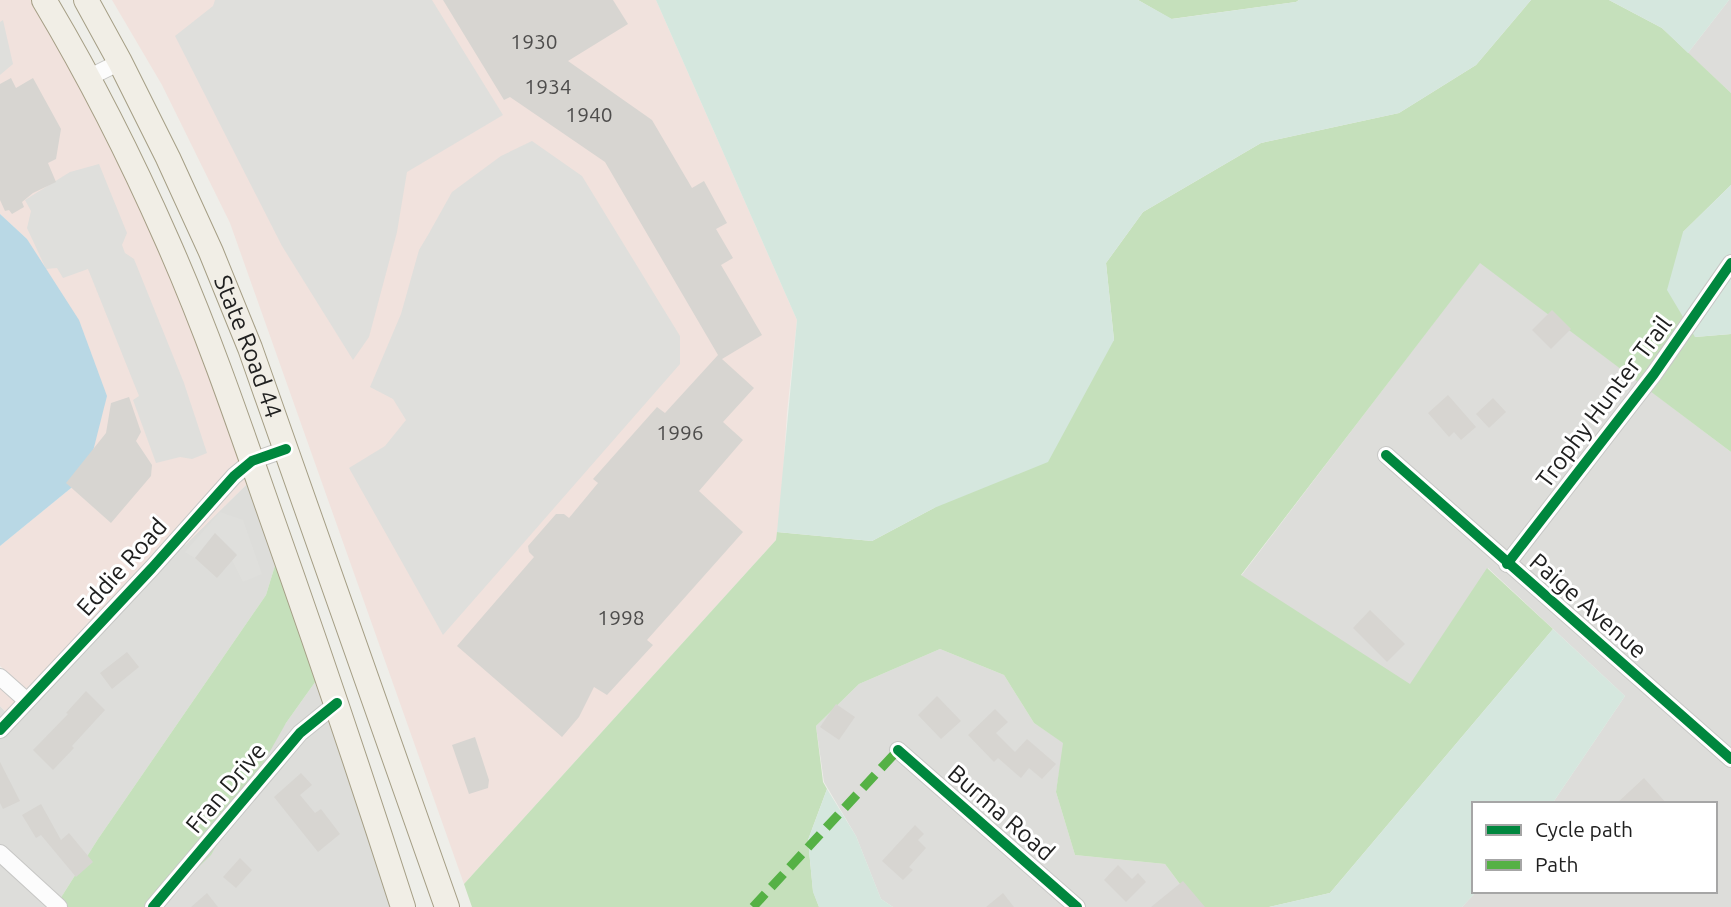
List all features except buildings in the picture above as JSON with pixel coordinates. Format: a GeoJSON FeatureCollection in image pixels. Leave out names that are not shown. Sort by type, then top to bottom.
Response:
{"type":"FeatureCollection","features":[{"type":"Feature","properties":{"kind":"main road","name":"State Road 44"},"geometry":{"type":"LineString","coordinates":[[44,0],[89,78],[169,243],[222,377],[337,703],[402,907]]}},
{"type":"Feature","properties":{"kind":"main road","name":"State Road 44"},"geometry":{"type":"LineString","coordinates":[[86,0],[169,158],[250,348],[447,907]]}},
{"type":"Feature","properties":{"kind":"street"},"geometry":{"type":"LineString","coordinates":[[89,78],[120,62]]}},
{"type":"Feature","properties":{"kind":"street","name":"Trophy Hunter Trail"},"geometry":{"type":"LineString","coordinates":[[1507,564],[1654,374],[1731,263]]}},
{"type":"Feature","properties":{"kind":"street","name":"Eddie Road"},"geometry":{"type":"LineString","coordinates":[[0,730],[152,568],[213,498],[252,461],[286,449]]}},
{"type":"Feature","properties":{"kind":"street","name":"Paige Avenue"},"geometry":{"type":"LineString","coordinates":[[1386,455],[1731,759]]}},
{"type":"Feature","properties":{"kind":"street"},"geometry":{"type":"LineString","coordinates":[[0,677],[27,701]]}},
{"type":"Feature","properties":{"kind":"street","name":"Fran Drive"},"geometry":{"type":"LineString","coordinates":[[153,907],[300,733],[337,703]]}},
{"type":"Feature","properties":{"kind":"street","name":"Burma Road"},"geometry":{"type":"LineString","coordinates":[[898,750],[1077,907]]}},
{"type":"Feature","properties":{"kind":"street"},"geometry":{"type":"LineString","coordinates":[[0,853],[59,907]]}},
{"type":"Feature","properties":{"kind":"shaded area"},"geometry":{"type":"Polygon","coordinates":[[[0,0],[31,0],[63,50],[135,195],[222,402],[250,481],[185,545],[183,542],[34,697],[0,666],[0,546],[87,475],[48,275],[27,239],[0,214],[0,0]]]}},
{"type":"Feature","properties":{"kind":"shaded area"},"geometry":{"type":"Polygon","coordinates":[[[112,0],[656,0],[797,320],[776,540],[464,884],[230,223],[162,85],[112,0]]]}},
{"type":"Feature","properties":{"kind":"shaded area"},"geometry":{"type":"Polygon","coordinates":[[[215,0],[432,0],[503,115],[407,172],[397,232],[369,337],[353,360],[282,246],[175,36],[213,6],[215,0]]]}},
{"type":"Feature","properties":{"kind":"shaded area"},"geometry":{"type":"Polygon","coordinates":[[[656,0],[1138,0],[1172,19],[1299,0],[1531,0],[1476,65],[1399,113],[1261,143],[1143,212],[1106,263],[1114,340],[1048,462],[934,508],[872,541],[777,532],[797,320],[656,0]]]}},
{"type":"Feature","properties":{"kind":"shaded area"},"geometry":{"type":"Polygon","coordinates":[[[1609,0],[1729,0],[1688,53],[1662,28],[1609,0]]]}},
{"type":"Feature","properties":{"kind":"shaded area"},"geometry":{"type":"Polygon","coordinates":[[[1731,0],[1731,93],[1688,53],[1731,0]]]}},
{"type":"Feature","properties":{"kind":"shaded area"},"geometry":{"type":"Polygon","coordinates":[[[3,20],[13,64],[0,75],[0,22],[3,20]]]}},
{"type":"Feature","properties":{"kind":"shaded area"},"geometry":{"type":"Polygon","coordinates":[[[532,141],[582,176],[680,336],[680,364],[443,635],[349,468],[385,446],[406,420],[393,399],[370,387],[401,314],[419,250],[452,192],[501,156],[532,141]]]}},
{"type":"Feature","properties":{"kind":"shaded area"},"geometry":{"type":"Polygon","coordinates":[[[99,164],[127,233],[122,245],[125,253],[134,259],[184,383],[207,453],[192,459],[180,457],[156,463],[133,400],[139,396],[88,269],[63,278],[57,268],[46,269],[27,228],[31,211],[25,200],[70,172],[99,164]]]}},
{"type":"Feature","properties":{"kind":"shaded area"},"geometry":{"type":"Polygon","coordinates":[[[1731,185],[1731,334],[1695,337],[1667,290],[1683,232],[1731,185]]]}},
{"type":"Feature","properties":{"kind":"shaded area"},"geometry":{"type":"Polygon","coordinates":[[[1480,262],[1731,452],[1731,907],[1462,907],[1475,893],[1717,893],[1717,802],[1553,802],[1625,696],[1488,568],[1410,685],[1241,576],[1480,262]]]}},
{"type":"Feature","properties":{"kind":"shaded area"},"geometry":{"type":"Polygon","coordinates":[[[250,481],[277,559],[266,595],[98,839],[55,907],[0,907],[0,706],[13,719],[27,712],[38,701],[34,697],[183,541],[185,545],[250,481]]]}},
{"type":"Feature","properties":{"kind":"shaded area"},"geometry":{"type":"Polygon","coordinates":[[[220,512],[243,520],[262,574],[243,582],[232,560],[237,554],[215,533],[195,558],[185,552],[220,512]]]}},
{"type":"Feature","properties":{"kind":"shaded area"},"geometry":{"type":"Polygon","coordinates":[[[1553,629],[1625,696],[1553,802],[1472,802],[1472,893],[1475,893],[1462,907],[1269,907],[1330,893],[1553,629]]]}},
{"type":"Feature","properties":{"kind":"shaded area"},"geometry":{"type":"Polygon","coordinates":[[[940,649],[1004,675],[1034,723],[1064,743],[1056,792],[1075,855],[1165,864],[1197,907],[893,907],[881,899],[856,836],[824,782],[816,726],[859,684],[940,649]]]}},
{"type":"Feature","properties":{"kind":"shaded area"},"geometry":{"type":"Polygon","coordinates":[[[318,678],[398,907],[158,907],[286,723],[318,678]]]}},
{"type":"Feature","properties":{"kind":"shaded area"},"geometry":{"type":"Polygon","coordinates":[[[0,688],[23,709],[13,719],[0,706],[0,688]]]}},
{"type":"Feature","properties":{"kind":"shaded area"},"geometry":{"type":"Polygon","coordinates":[[[827,789],[856,836],[881,899],[893,907],[819,907],[813,892],[808,840],[827,789]]]}},
{"type":"Feature","properties":{"kind":"green space"},"geometry":{"type":"Polygon","coordinates":[[[1138,0],[1299,0],[1171,19],[1138,0]]]}},
{"type":"Feature","properties":{"kind":"green space"},"geometry":{"type":"Polygon","coordinates":[[[1531,0],[1609,0],[1662,28],[1731,93],[1731,185],[1683,232],[1695,337],[1731,334],[1731,452],[1480,263],[1241,575],[1410,684],[1487,568],[1553,629],[1330,893],[1269,907],[1197,907],[1165,864],[1075,855],[1056,792],[1063,743],[1034,723],[1004,675],[940,649],[859,684],[816,726],[823,782],[827,789],[808,840],[813,891],[819,907],[472,907],[464,884],[776,540],[777,532],[872,541],[934,508],[1114,340],[1106,263],[1143,212],[1261,143],[1399,113],[1476,65],[1531,0]]]}},
{"type":"Feature","properties":{"kind":"green space"},"geometry":{"type":"Polygon","coordinates":[[[277,559],[318,678],[286,723],[211,855],[158,907],[55,907],[98,839],[266,595],[277,559]]]}},
{"type":"Feature","properties":{"kind":"water"},"geometry":{"type":"Polygon","coordinates":[[[0,214],[27,239],[79,320],[107,396],[87,475],[0,546],[0,214]]]}},
{"type":"Feature","properties":{"kind":"marked path"},"geometry":{"type":"LineString","coordinates":[[753,907],[898,750]]}},
{"type":"Feature","properties":{"kind":"cycle path"},"geometry":{"type":"LineString","coordinates":[[1507,564],[1654,374],[1731,263]]}},
{"type":"Feature","properties":{"kind":"cycle path"},"geometry":{"type":"LineString","coordinates":[[0,730],[234,476],[252,461],[286,449]]}},
{"type":"Feature","properties":{"kind":"cycle path"},"geometry":{"type":"LineString","coordinates":[[1386,455],[1731,759]]}},
{"type":"Feature","properties":{"kind":"cycle path"},"geometry":{"type":"LineString","coordinates":[[153,907],[300,733],[337,703]]}},
{"type":"Feature","properties":{"kind":"cycle path"},"geometry":{"type":"LineString","coordinates":[[898,750],[1077,907]]}}]}
